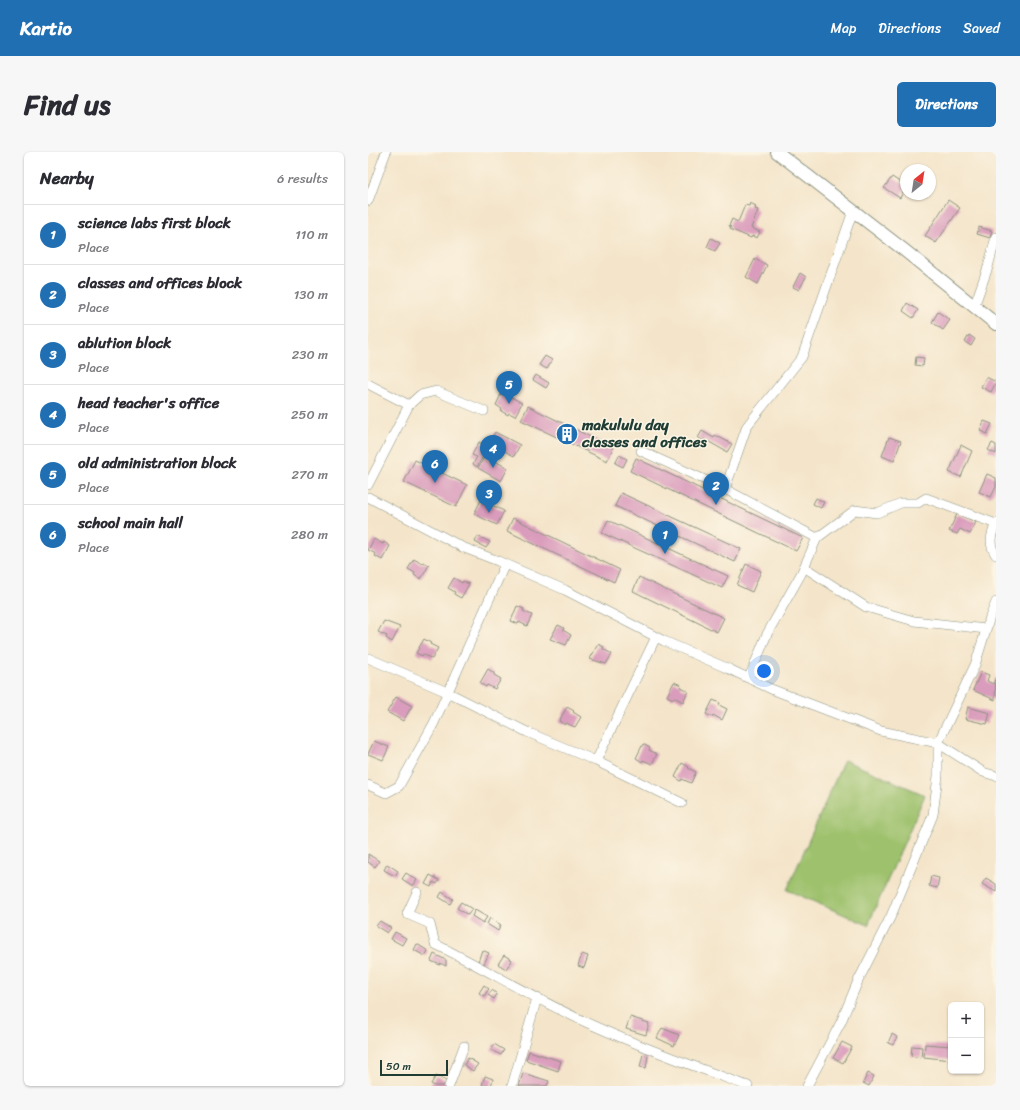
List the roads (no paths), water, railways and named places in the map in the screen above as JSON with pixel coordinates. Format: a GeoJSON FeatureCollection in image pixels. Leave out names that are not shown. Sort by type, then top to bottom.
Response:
{"type":"FeatureCollection","features":[{"type":"Feature","properties":{"kind":"street"},"geometry":{"type":"LineString","coordinates":[[368,201],[386,152]]}},
{"type":"Feature","properties":{"kind":"street"},"geometry":{"type":"LineString","coordinates":[[777,152],[904,250],[996,324]]}},
{"type":"Feature","properties":{"kind":"street"},"geometry":{"type":"LineString","coordinates":[[725,489],[747,426],[802,357],[854,211]]}},
{"type":"Feature","properties":{"kind":"street"},"geometry":{"type":"LineString","coordinates":[[974,307],[988,267],[996,237]]}},
{"type":"Feature","properties":{"kind":"street"},"geometry":{"type":"LineString","coordinates":[[368,384],[409,405]]}},
{"type":"Feature","properties":{"kind":"street"},"geometry":{"type":"LineString","coordinates":[[368,485],[409,405],[420,395],[436,391],[484,411]]}},
{"type":"Feature","properties":{"kind":"street"},"geometry":{"type":"LineString","coordinates":[[641,451],[725,489],[817,538]]}},
{"type":"Feature","properties":{"kind":"street"},"geometry":{"type":"LineString","coordinates":[[368,497],[462,548],[506,564],[565,590],[656,637],[771,689],[881,731],[938,744],[983,772],[996,776]]}},
{"type":"Feature","properties":{"kind":"street"},"geometry":{"type":"LineString","coordinates":[[749,678],[767,634],[804,567],[817,538],[855,510],[877,513],[901,503],[918,503],[926,498],[996,523],[990,538],[991,548],[996,555]]}},
{"type":"Feature","properties":{"kind":"street"},"geometry":{"type":"LineString","coordinates":[[368,785],[386,793],[399,786],[434,723],[506,564]]}},
{"type":"Feature","properties":{"kind":"street"},"geometry":{"type":"LineString","coordinates":[[804,567],[866,607],[914,621],[986,629]]}},
{"type":"Feature","properties":{"kind":"street"},"geometry":{"type":"LineString","coordinates":[[806,1086],[841,1022],[858,982],[891,916],[933,815],[938,776],[938,744],[975,665],[996,602]]}},
{"type":"Feature","properties":{"kind":"street"},"geometry":{"type":"LineString","coordinates":[[596,761],[656,637]]}},
{"type":"Feature","properties":{"kind":"street"},"geometry":{"type":"LineString","coordinates":[[368,658],[448,692],[527,732],[596,761],[682,803]]}},
{"type":"Feature","properties":{"kind":"street"},"geometry":{"type":"LineString","coordinates":[[417,892],[407,914],[430,924],[435,944],[536,998],[598,1028],[748,1086]]}},
{"type":"Feature","properties":{"kind":"street"},"geometry":{"type":"LineString","coordinates":[[512,1086],[536,998]]}},
{"type":"Feature","properties":{"kind":"street"},"geometry":{"type":"LineString","coordinates":[[449,1086],[464,1046]]}},
{"type":"Feature","properties":{"kind":"place","name":"old administration block"},"geometry":{"type":"Point","coordinates":[509,404]}},
{"type":"Feature","properties":{"kind":"place","name":"makululu day classes and offices"},"geometry":{"type":"Point","coordinates":[567,434]}},
{"type":"Feature","properties":{"kind":"place","name":"head teacher's office"},"geometry":{"type":"Point","coordinates":[493,468]}},
{"type":"Feature","properties":{"kind":"place","name":"school main hall"},"geometry":{"type":"Point","coordinates":[435,483]}},
{"type":"Feature","properties":{"kind":"place","name":"classes and offices block"},"geometry":{"type":"Point","coordinates":[716,505]}},
{"type":"Feature","properties":{"kind":"place","name":"ablution block"},"geometry":{"type":"Point","coordinates":[489,513]}},
{"type":"Feature","properties":{"kind":"place","name":"science labs first block"},"geometry":{"type":"Point","coordinates":[665,554]}}]}
